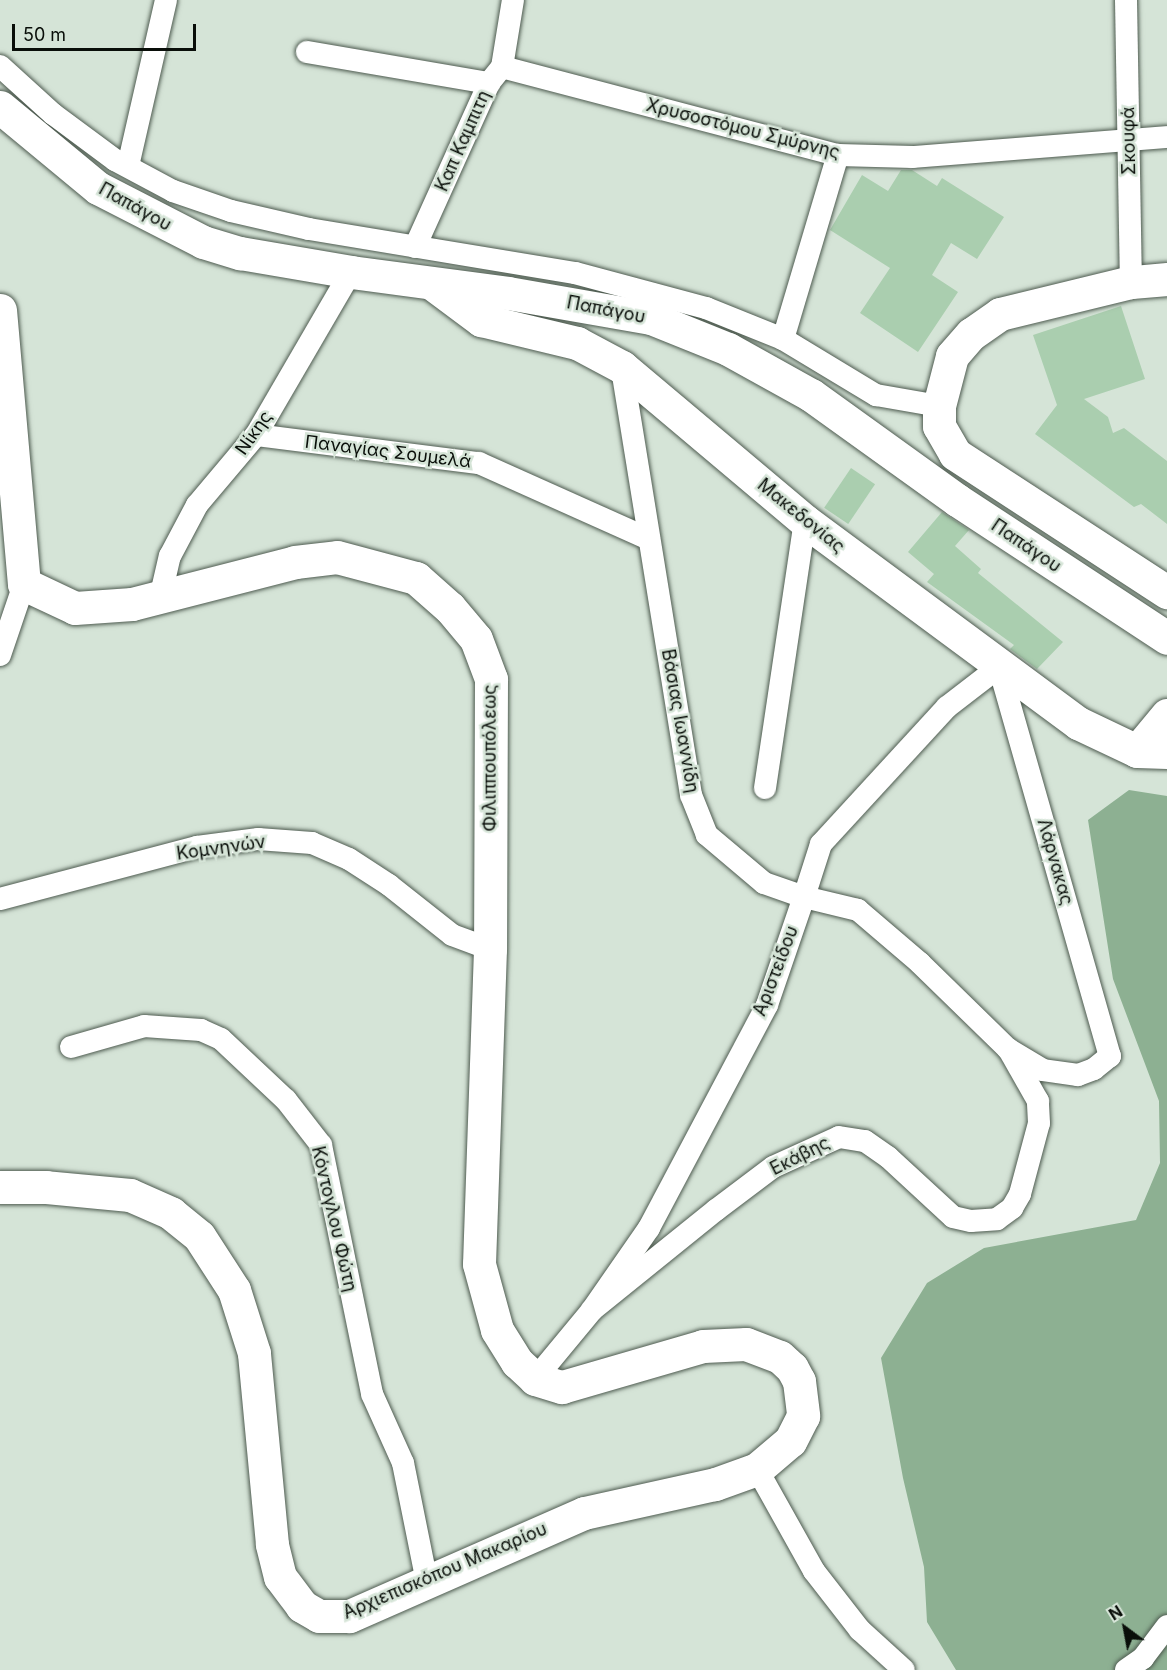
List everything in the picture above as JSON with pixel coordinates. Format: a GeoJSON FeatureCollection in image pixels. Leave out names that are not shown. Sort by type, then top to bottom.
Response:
{"type":"FeatureCollection","features":[{"type":"Feature","properties":{"kind":"street"},"geometry":{"type":"LineString","coordinates":[[128,166],[166,0]]}},
{"type":"Feature","properties":{"kind":"street","name":"Καπ Καμπιτη"},"geometry":{"type":"LineString","coordinates":[[415,247],[495,75],[513,0]]}},
{"type":"Feature","properties":{"kind":"street","name":"Σκουφά"},"geometry":{"type":"LineString","coordinates":[[1126,0],[1131,282]]}},
{"type":"Feature","properties":{"kind":"street","name":"Χρυσοστόμου Σμύρνης"},"geometry":{"type":"LineString","coordinates":[[306,52],[495,75],[838,155],[913,157],[1167,137]]}},
{"type":"Feature","properties":{"kind":"street","name":"Παπάγου"},"geometry":{"type":"LineString","coordinates":[[0,66],[52,114],[128,166],[173,190],[231,212],[415,247],[576,273],[706,308],[783,339],[876,395],[939,406]]}},
{"type":"Feature","properties":{"kind":"street","name":"Παπάγου"},"geometry":{"type":"LineString","coordinates":[[0,107],[98,188],[174,230],[240,253],[434,285],[508,292],[651,318],[728,349],[811,395],[957,500],[1167,638]]}},
{"type":"Feature","properties":{"kind":"street"},"geometry":{"type":"LineString","coordinates":[[783,339],[838,155]]}},
{"type":"Feature","properties":{"kind":"street","name":"Νίκης"},"geometry":{"type":"LineString","coordinates":[[161,594],[170,556],[197,505],[256,435],[351,272]]}},
{"type":"Feature","properties":{"kind":"street"},"geometry":{"type":"LineString","coordinates":[[1167,279],[1131,282],[1026,305],[984,324],[952,356],[939,406],[939,426],[955,454],[1167,592]]}},
{"type":"Feature","properties":{"kind":"street","name":"Μακεδονίας"},"geometry":{"type":"LineString","coordinates":[[434,285],[481,320],[577,343],[622,368],[805,521],[999,667],[1078,723],[1152,751]]}},
{"type":"Feature","properties":{"kind":"street"},"geometry":{"type":"LineString","coordinates":[[0,310],[5,401],[24,584],[0,655]]}},
{"type":"Feature","properties":{"kind":"street","name":"Βάσιας Ιωαννίδη"},"geometry":{"type":"LineString","coordinates":[[622,368],[691,795],[706,835],[764,883],[804,897],[858,910],[920,963],[1008,1049],[1043,1070],[1078,1075],[1094,1070],[1110,1056]]}},
{"type":"Feature","properties":{"kind":"street","name":"Παναγίας Σουμελά"},"geometry":{"type":"LineString","coordinates":[[256,435],[479,464],[649,539]]}},
{"type":"Feature","properties":{"kind":"street"},"geometry":{"type":"LineString","coordinates":[[765,788],[805,521]]}},
{"type":"Feature","properties":{"kind":"street","name":"Φιλιππουπόλεως"},"geometry":{"type":"LineString","coordinates":[[24,584],[75,608],[132,604],[161,594],[295,562],[337,558],[416,578],[450,608],[476,639],[491,679],[490,949],[479,1264],[497,1330],[517,1362],[535,1379]]}},
{"type":"Feature","properties":{"kind":"street","name":"Αριστείδου"},"geometry":{"type":"LineString","coordinates":[[592,1310],[649,1228],[766,1005],[821,844],[947,707],[999,667]]}},
{"type":"Feature","properties":{"kind":"street","name":"Λάρνακας"},"geometry":{"type":"LineString","coordinates":[[999,667],[1110,1056]]}},
{"type":"Feature","properties":{"kind":"street"},"geometry":{"type":"LineString","coordinates":[[1152,751],[1167,715]]}},
{"type":"Feature","properties":{"kind":"street","name":"Κομνηνών"},"geometry":{"type":"LineString","coordinates":[[0,899],[197,847],[258,840],[312,843],[349,859],[389,885],[452,934],[490,949]]}},
{"type":"Feature","properties":{"kind":"street","name":"Κόντογλου Φώτη"},"geometry":{"type":"LineString","coordinates":[[71,1047],[144,1026],[201,1030],[221,1039],[286,1100],[321,1145],[372,1394],[402,1463],[428,1582]]}},
{"type":"Feature","properties":{"kind":"street","name":"Εκάβης"},"geometry":{"type":"LineString","coordinates":[[535,1379],[592,1310],[773,1167],[839,1137],[865,1141],[888,1157],[953,1218],[971,1221],[997,1219],[1012,1208],[1020,1194],[1039,1124],[1038,1101],[1008,1049]]}},
{"type":"Feature","properties":{"kind":"street","name":"Αρχιεπισκόπου Μακαρίου"},"geometry":{"type":"LineString","coordinates":[[0,1187],[100,1191],[136,1197],[171,1213],[203,1243],[234,1290],[254,1353],[276,1563],[290,1594],[302,1606],[319,1616],[349,1616],[428,1582],[493,1550],[584,1513],[715,1484],[758,1469],[796,1433],[805,1404],[792,1368],[780,1357],[760,1347],[733,1343],[703,1346],[562,1387],[535,1379]]}},
{"type":"Feature","properties":{"kind":"street"},"geometry":{"type":"LineString","coordinates":[[758,1469],[814,1571],[860,1630],[902,1669]]}},
{"type":"Feature","properties":{"kind":"street"},"geometry":{"type":"LineString","coordinates":[[1126,1670],[1143,1658],[1167,1626]]}},
{"type":"Feature","properties":{"kind":"green space"},"geometry":{"type":"Polygon","coordinates":[[[1129,790],[1167,796],[1167,1670],[956,1670],[927,1622],[924,1567],[903,1478],[881,1358],[927,1283],[984,1248],[1136,1220],[1160,1163],[1159,1101],[1113,979],[1088,820],[1129,790]]]}},
{"type":"Feature","properties":{"kind":"building"},"geometry":{"type":"Polygon","coordinates":[[[901,170],[912,170],[937,186],[942,178],[1004,217],[977,259],[951,243],[932,275],[958,292],[918,352],[860,313],[890,268],[830,230],[862,175],[888,191],[901,170]]]}},
{"type":"Feature","properties":{"kind":"building"},"geometry":{"type":"Polygon","coordinates":[[[1121,306],[1145,379],[1084,399],[1108,417],[1113,433],[1124,428],[1167,461],[1167,524],[1141,504],[1134,507],[1035,434],[1057,405],[1033,335],[1121,306]]]}},
{"type":"Feature","properties":{"kind":"building"},"geometry":{"type":"Polygon","coordinates":[[[851,468],[875,484],[848,524],[824,508],[851,468]]]}},
{"type":"Feature","properties":{"kind":"building"},"geometry":{"type":"Polygon","coordinates":[[[942,512],[969,530],[955,546],[981,569],[978,573],[1063,642],[1037,669],[1010,649],[1014,645],[927,582],[934,574],[908,552],[942,512]]]}}]}
